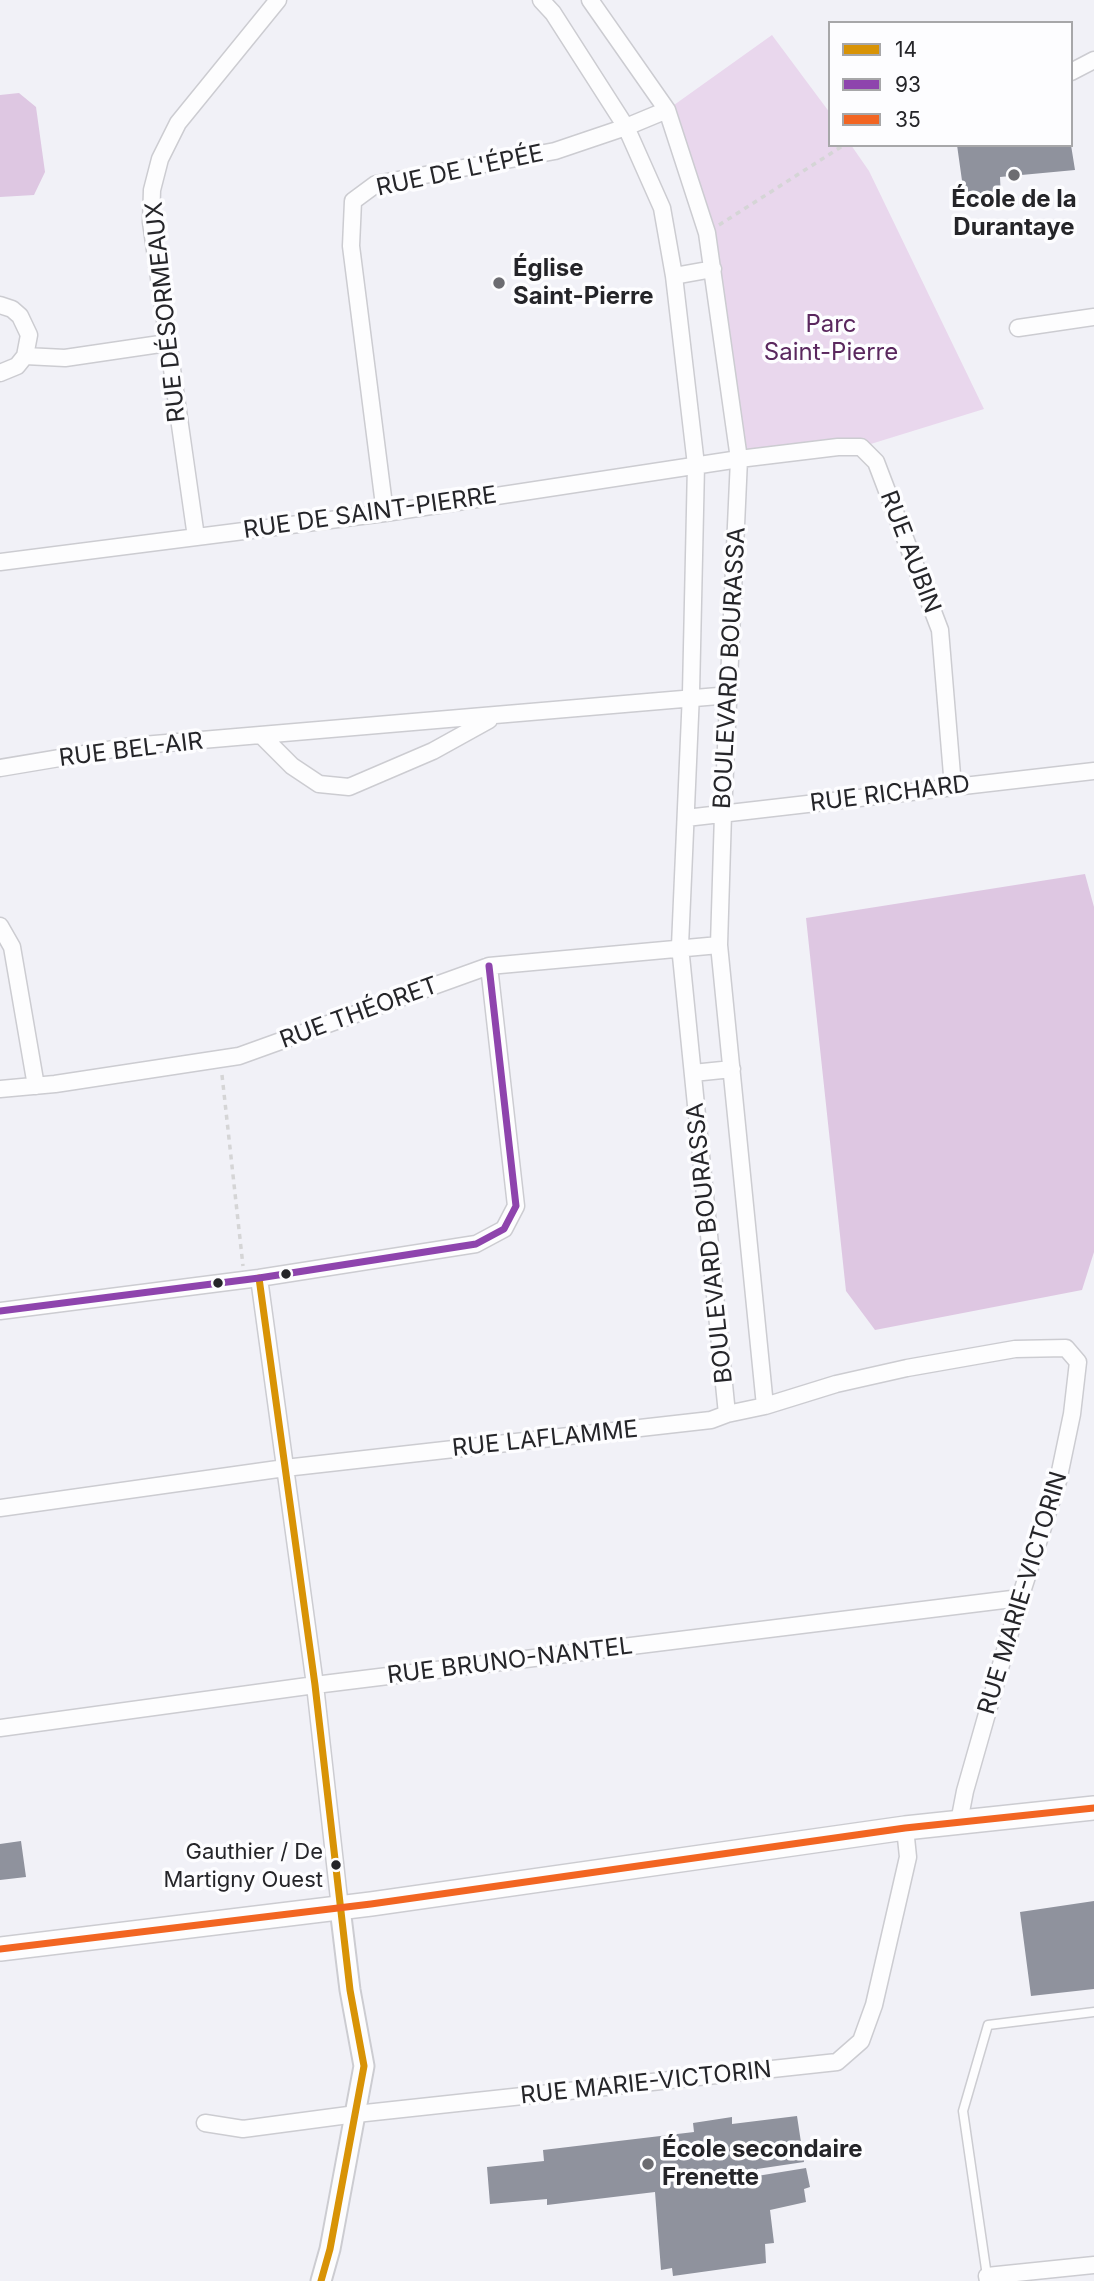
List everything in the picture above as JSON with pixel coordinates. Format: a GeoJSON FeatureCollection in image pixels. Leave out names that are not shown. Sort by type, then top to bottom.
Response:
{"type":"FeatureCollection","features":[{"type":"Feature","properties":{"kind":"main road"},"geometry":{"type":"LineString","coordinates":[[0,1949],[340,1908],[905,1828],[1094,1808]]}},
{"type":"Feature","properties":{"kind":"street","name":"RUE DÉSORMEAUX"},"geometry":{"type":"LineString","coordinates":[[195,537],[151,222],[152,190],[160,159],[178,123],[278,0]]}},
{"type":"Feature","properties":{"kind":"street","name":"BOULEVARD BOURASSA"},"geometry":{"type":"LineString","coordinates":[[541,0],[553,13],[626,127],[662,208],[674,276],[696,465],[680,948],[727,1413]]}},
{"type":"Feature","properties":{"kind":"street"},"geometry":{"type":"LineString","coordinates":[[553,13],[565,0]]}},
{"type":"Feature","properties":{"kind":"street","name":"BOULEVARD BOURASSA"},"geometry":{"type":"LineString","coordinates":[[590,0],[667,110],[707,233],[739,459],[719,945],[765,1406]]}},
{"type":"Feature","properties":{"kind":"street"},"geometry":{"type":"LineString","coordinates":[[1073,71],[1094,60]]}},
{"type":"Feature","properties":{"kind":"street","name":"RUE DE L'ÉPÉE"},"geometry":{"type":"LineString","coordinates":[[384,513],[351,246],[353,201],[376,184],[555,151],[667,110]]}},
{"type":"Feature","properties":{"kind":"street"},"geometry":{"type":"LineString","coordinates":[[674,276],[713,269]]}},
{"type":"Feature","properties":{"kind":"street"},"geometry":{"type":"LineString","coordinates":[[0,305],[12,309],[20,316],[29,335],[24,356],[17,366],[0,373]]}},
{"type":"Feature","properties":{"kind":"street"},"geometry":{"type":"LineString","coordinates":[[1018,328],[1094,317]]}},
{"type":"Feature","properties":{"kind":"street"},"geometry":{"type":"LineString","coordinates":[[24,356],[65,358],[167,343]]}},
{"type":"Feature","properties":{"kind":"street","name":"RUE AUBIN"},"geometry":{"type":"LineString","coordinates":[[739,459],[838,447],[861,447],[876,462],[940,630],[953,787]]}},
{"type":"Feature","properties":{"kind":"street","name":"RUE DE SAINT-PIERRE"},"geometry":{"type":"LineString","coordinates":[[0,562],[384,513],[739,459]]}},
{"type":"Feature","properties":{"kind":"street","name":"RUE BEL-AIR"},"geometry":{"type":"LineString","coordinates":[[0,768],[131,746],[730,695]]}},
{"type":"Feature","properties":{"kind":"street","name":"RUE BEL-AIR"},"geometry":{"type":"LineString","coordinates":[[262,736],[292,766],[319,784],[349,787],[433,751],[494,717]]}},
{"type":"Feature","properties":{"kind":"street","name":"RUE RICHARD"},"geometry":{"type":"LineString","coordinates":[[686,818],[1094,771]]}},
{"type":"Feature","properties":{"kind":"street"},"geometry":{"type":"LineString","coordinates":[[0,926],[12,947],[36,1086]]}},
{"type":"Feature","properties":{"kind":"street","name":"RUE THÉORET"},"geometry":{"type":"LineString","coordinates":[[0,1089],[239,1056],[489,966],[719,945]]}},
{"type":"Feature","properties":{"kind":"street"},"geometry":{"type":"LineString","coordinates":[[0,1311],[251,1279],[476,1244],[504,1229],[516,1206],[489,966]]}},
{"type":"Feature","properties":{"kind":"street","name":"BOULEVARD BOURASSA"},"geometry":{"type":"LineString","coordinates":[[693,1073],[732,1069]]}},
{"type":"Feature","properties":{"kind":"street"},"geometry":{"type":"LineString","coordinates":[[251,1279],[285,1468],[315,1685],[350,1990],[365,2066],[330,2249],[321,2281]]}},
{"type":"Feature","properties":{"kind":"street","name":"RUE LAFLAMME"},"geometry":{"type":"LineString","coordinates":[[0,1508],[285,1468],[711,1420],[727,1413],[765,1406],[848,1381],[1015,1349],[1066,1348],[1078,1362]]}},
{"type":"Feature","properties":{"kind":"street","name":"RUE MARIE-VICTORIN"},"geometry":{"type":"LineString","coordinates":[[959,1822],[965,1791],[1020,1598],[1058,1481],[1072,1414],[1078,1362]]}},
{"type":"Feature","properties":{"kind":"street","name":"RUE BRUNO-NANTEL"},"geometry":{"type":"LineString","coordinates":[[0,1728],[315,1685],[1020,1598]]}},
{"type":"Feature","properties":{"kind":"street","name":"RUE MARIE-VICTORIN"},"geometry":{"type":"LineString","coordinates":[[205,2123],[243,2129],[837,2062],[861,2041],[874,2005],[908,1857],[905,1828]]}},
{"type":"Feature","properties":{"kind":"street"},"geometry":{"type":"LineString","coordinates":[[987,2278],[1094,2265]]}},
{"type":"Feature","properties":{"kind":"lane"},"geometry":{"type":"LineString","coordinates":[[987,2278],[964,2111],[988,2025],[1094,2012]]}},
{"type":"Feature","properties":{"kind":"path"},"geometry":{"type":"LineString","coordinates":[[707,233],[841,147]]}},
{"type":"Feature","properties":{"kind":"path"},"geometry":{"type":"LineString","coordinates":[[220,1059],[251,1279]]}},
{"type":"Feature","properties":{"kind":"green space","name":"Parc Saint-Pierre"},"geometry":{"type":"Polygon","coordinates":[[[772,35],[828,110],[828,147],[852,147],[869,171],[984,409],[861,447],[739,459],[713,269],[667,110],[772,35]]]}},
{"type":"Feature","properties":{"kind":"shaded area"},"geometry":{"type":"Polygon","coordinates":[[[19,93],[36,107],[45,172],[34,195],[0,197],[0,95],[19,93]]]}},
{"type":"Feature","properties":{"kind":"shaded area"},"geometry":{"type":"Polygon","coordinates":[[[1085,874],[1094,907],[1094,1252],[1082,1290],[875,1330],[846,1291],[806,918],[1085,874]]]}},
{"type":"Feature","properties":{"kind":"building"},"geometry":{"type":"Polygon","coordinates":[[[957,147],[1071,147],[1075,170],[1000,177],[1001,200],[965,202],[957,147]]]}},
{"type":"Feature","properties":{"kind":"building"},"geometry":{"type":"Polygon","coordinates":[[[21,1841],[26,1877],[0,1880],[0,1844],[21,1841]]]}},
{"type":"Feature","properties":{"kind":"building"},"geometry":{"type":"Polygon","coordinates":[[[1094,1901],[1094,1989],[1031,1996],[1020,1912],[1094,1901]]]}},
{"type":"Feature","properties":{"kind":"building"},"geometry":{"type":"Polygon","coordinates":[[[797,2116],[804,2162],[757,2169],[757,2176],[806,2168],[810,2187],[804,2189],[806,2202],[770,2210],[774,2243],[765,2244],[766,2263],[673,2276],[672,2268],[661,2270],[655,2192],[547,2205],[547,2199],[490,2204],[487,2167],[544,2161],[543,2150],[694,2132],[693,2123],[732,2117],[732,2124],[797,2116]]]}},
{"type":"Feature","properties":{"kind":"transit line","name":"93"},"geometry":{"type":"LineString","coordinates":[[0,1311],[259,1278],[476,1244],[504,1229],[516,1206],[489,966]]}},
{"type":"Feature","properties":{"kind":"transit line","name":"14"},"geometry":{"type":"LineString","coordinates":[[259,1278],[315,1685],[350,1990],[364,2066],[330,2249],[321,2281]]}},
{"type":"Feature","properties":{"kind":"transit line","name":"35"},"geometry":{"type":"LineString","coordinates":[[0,1949],[371,1904],[905,1828],[1094,1808]]}},
{"type":"Feature","properties":{"kind":"place","name":"École de la Durantaye"},"geometry":{"type":"Point","coordinates":[1014,175]}},
{"type":"Feature","properties":{"kind":"place","name":"Église Saint-Pierre"},"geometry":{"type":"Point","coordinates":[499,283]}},
{"type":"Feature","properties":{"kind":"place","name":"Gauthier / De Martigny Ouest"},"geometry":{"type":"Point","coordinates":[336,1865]}},
{"type":"Feature","properties":{"kind":"place","name":"École secondaire Frenette"},"geometry":{"type":"Point","coordinates":[648,2164]}}]}
